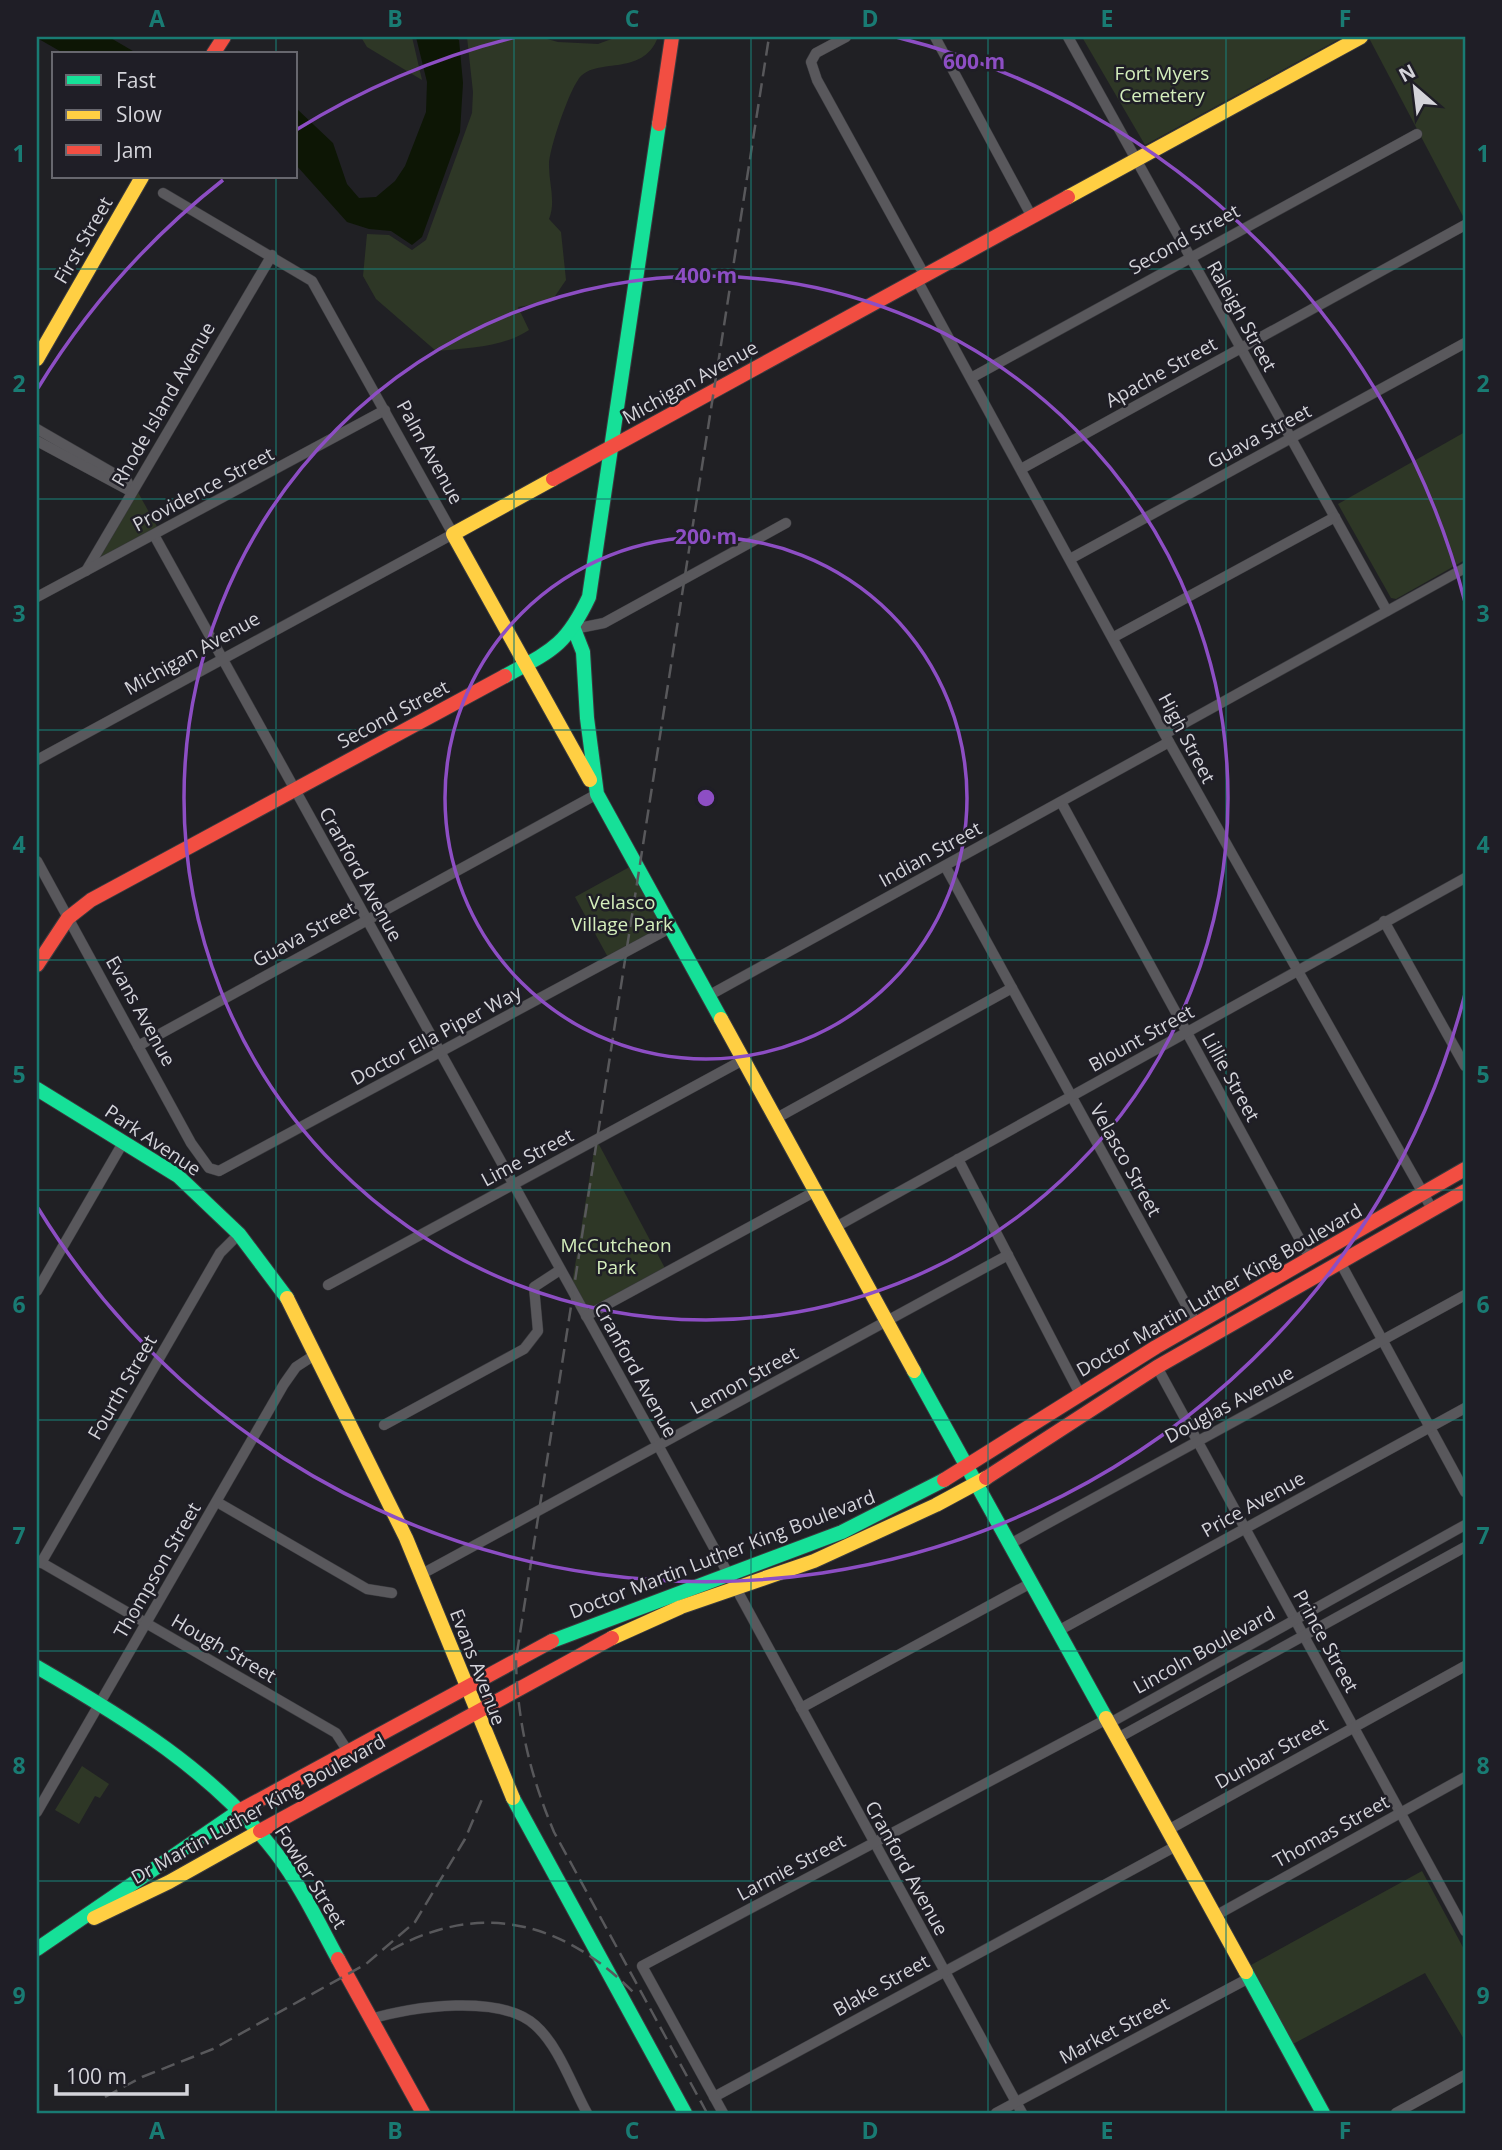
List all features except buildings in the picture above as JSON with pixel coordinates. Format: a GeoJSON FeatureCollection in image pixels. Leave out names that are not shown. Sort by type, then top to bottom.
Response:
{"type":"FeatureCollection","features":[{"type":"Feature","properties":{"kind":"main road"},"geometry":{"type":"LineString","coordinates":[[597,794],[586,706],[583,652],[574,629],[589,597],[672,37]]}},
{"type":"Feature","properties":{"kind":"main road","name":"Michigan Avenue"},"geometry":{"type":"LineString","coordinates":[[453,534],[1361,37]]}},
{"type":"Feature","properties":{"kind":"main road","name":"First Street"},"geometry":{"type":"LineString","coordinates":[[37,359],[141,178]]}},
{"type":"Feature","properties":{"kind":"main road","name":"Palm Avenue"},"geometry":{"type":"LineString","coordinates":[[453,534],[814,1192],[978,1482],[1321,2113]]}},
{"type":"Feature","properties":{"kind":"main road","name":"Second Street"},"geometry":{"type":"LineString","coordinates":[[37,965],[68,918],[128,878],[525,666],[560,644],[574,629]]}},
{"type":"Feature","properties":{"kind":"main road","name":"Park Avenue"},"geometry":{"type":"LineString","coordinates":[[37,1089],[124,1140],[178,1176],[239,1234]]}},
{"type":"Feature","properties":{"kind":"main road","name":"Doctor Martin Luther King Boulevard"},"geometry":{"type":"LineString","coordinates":[[239,1811],[543,1645],[586,1626],[870,1519],[969,1466],[1196,1323],[1465,1170]]}},
{"type":"Feature","properties":{"kind":"main road","name":"Doctor Martin Luther King Boulevard"},"geometry":{"type":"LineString","coordinates":[[475,1712],[652,1619],[814,1561],[884,1531],[978,1482],[1162,1364],[1465,1191]]}},
{"type":"Feature","properties":{"kind":"main road","name":"Evans Avenue"},"geometry":{"type":"LineString","coordinates":[[239,1234],[288,1300],[316,1354],[422,1574],[505,1783],[685,2113]]}},
{"type":"Feature","properties":{"kind":"main road"},"geometry":{"type":"LineString","coordinates":[[1221,1329],[1225,1315],[1261,1293],[1266,1284]]}},
{"type":"Feature","properties":{"kind":"main road"},"geometry":{"type":"LineString","coordinates":[[1162,1364],[1176,1346],[1193,1334],[1196,1323]]}},
{"type":"Feature","properties":{"kind":"main road","name":"Fowler Street"},"geometry":{"type":"LineString","coordinates":[[37,1667],[167,1746],[260,1831],[282,1859],[423,2113]]}},
{"type":"Feature","properties":{"kind":"main road","name":"Dr Martin Luther King Boulevard"},"geometry":{"type":"LineString","coordinates":[[58,1935],[135,1898],[475,1712]]}},
{"type":"Feature","properties":{"kind":"main road","name":"Dr Martin Luther King Boulevard"},"geometry":{"type":"LineString","coordinates":[[37,1949],[239,1811]]}},
{"type":"Feature","properties":{"kind":"main road"},"geometry":{"type":"LineString","coordinates":[[135,1898],[133,1892],[137,1885],[197,1845],[206,1833]]}},
{"type":"Feature","properties":{"kind":"street","name":"High Street"},"geometry":{"type":"LineString","coordinates":[[846,37],[816,53],[811,62],[817,80],[971,378],[1167,738],[1432,1209]]}},
{"type":"Feature","properties":{"kind":"street"},"geometry":{"type":"LineString","coordinates":[[935,37],[1032,217]]}},
{"type":"Feature","properties":{"kind":"street","name":"Raleigh Street"},"geometry":{"type":"LineString","coordinates":[[1068,37],[1387,611]]}},
{"type":"Feature","properties":{"kind":"street","name":"Second Street"},"geometry":{"type":"LineString","coordinates":[[971,378],[1417,134]]}},
{"type":"Feature","properties":{"kind":"street","name":"Palm Avenue"},"geometry":{"type":"LineString","coordinates":[[163,193],[313,281],[453,534]]}},
{"type":"Feature","properties":{"kind":"street","name":"Apache Street"},"geometry":{"type":"LineString","coordinates":[[1021,469],[1465,225]]}},
{"type":"Feature","properties":{"kind":"street","name":"Rhode Island Avenue"},"geometry":{"type":"LineString","coordinates":[[86,571],[272,255]]}},
{"type":"Feature","properties":{"kind":"street","name":"Guava Street"},"geometry":{"type":"LineString","coordinates":[[1070,559],[1465,343]]}},
{"type":"Feature","properties":{"kind":"street","name":"Providence Street"},"geometry":{"type":"LineString","coordinates":[[37,597],[385,410]]}},
{"type":"Feature","properties":{"kind":"street"},"geometry":{"type":"LineString","coordinates":[[37,429],[127,481],[132,492]]}},
{"type":"Feature","properties":{"kind":"street"},"geometry":{"type":"LineString","coordinates":[[37,441],[132,492]]}},
{"type":"Feature","properties":{"kind":"street"},"geometry":{"type":"LineString","coordinates":[[1114,637],[1335,517]]}},
{"type":"Feature","properties":{"kind":"street","name":"Second Street"},"geometry":{"type":"LineString","coordinates":[[574,629],[604,622],[786,523]]}},
{"type":"Feature","properties":{"kind":"street","name":"Michigan Avenue"},"geometry":{"type":"LineString","coordinates":[[37,760],[453,534]]}},
{"type":"Feature","properties":{"kind":"street","name":"Cranford Avenue"},"geometry":{"type":"LineString","coordinates":[[155,535],[659,1447],[1022,2113]]}},
{"type":"Feature","properties":{"kind":"street","name":"Indian Street"},"geometry":{"type":"LineString","coordinates":[[708,996],[1062,802],[1167,738],[1465,568]]}},
{"type":"Feature","properties":{"kind":"street","name":"Guava Street"},"geometry":{"type":"LineString","coordinates":[[138,1046],[597,794]]}},
{"type":"Feature","properties":{"kind":"street","name":"Lillie Street"},"geometry":{"type":"LineString","coordinates":[[1062,802],[1310,1258]]}},
{"type":"Feature","properties":{"kind":"street","name":"Evans Avenue"},"geometry":{"type":"LineString","coordinates":[[37,861],[201,1159],[209,1168],[219,1171]]}},
{"type":"Feature","properties":{"kind":"street","name":"Velasco Street"},"geometry":{"type":"LineString","coordinates":[[945,866],[1196,1323]]}},
{"type":"Feature","properties":{"kind":"street","name":"Blount Street"},"geometry":{"type":"LineString","coordinates":[[834,1228],[1465,878]]}},
{"type":"Feature","properties":{"kind":"street"},"geometry":{"type":"LineString","coordinates":[[1384,921],[1465,1066]]}},
{"type":"Feature","properties":{"kind":"street","name":"Doctor Ella Piper Way"},"geometry":{"type":"LineString","coordinates":[[219,1171],[233,1166],[670,928]]}},
{"type":"Feature","properties":{"kind":"street"},"geometry":{"type":"LineString","coordinates":[[775,1119],[1012,988]]}},
{"type":"Feature","properties":{"kind":"street","name":"Lime Street"},"geometry":{"type":"LineString","coordinates":[[328,1285],[743,1060]]}},
{"type":"Feature","properties":{"kind":"street"},"geometry":{"type":"LineString","coordinates":[[37,1291],[124,1140]]}},
{"type":"Feature","properties":{"kind":"street"},"geometry":{"type":"LineString","coordinates":[[958,1159],[1080,1394]]}},
{"type":"Feature","properties":{"kind":"street"},"geometry":{"type":"LineString","coordinates":[[586,1316],[814,1192]]}},
{"type":"Feature","properties":{"kind":"street","name":"Fourth Street"},"geometry":{"type":"LineString","coordinates":[[39,1561],[220,1253],[239,1234]]}},
{"type":"Feature","properties":{"kind":"street","name":"Lemon Street"},"geometry":{"type":"LineString","coordinates":[[422,1574],[1008,1255]]}},
{"type":"Feature","properties":{"kind":"street"},"geometry":{"type":"LineString","coordinates":[[1340,1262],[1465,1492]]}},
{"type":"Feature","properties":{"kind":"street"},"geometry":{"type":"LineString","coordinates":[[384,1425],[524,1349],[538,1331],[534,1287],[560,1270]]}},
{"type":"Feature","properties":{"kind":"street","name":"Douglas Avenue"},"geometry":{"type":"LineString","coordinates":[[1010,1544],[1465,1295]]}},
{"type":"Feature","properties":{"kind":"street","name":"Thompson Street"},"geometry":{"type":"LineString","coordinates":[[37,1812],[296,1367],[316,1354]]}},
{"type":"Feature","properties":{"kind":"street","name":"Prince Street"},"geometry":{"type":"LineString","coordinates":[[1162,1364],[1197,1441],[1464,1926]]}},
{"type":"Feature","properties":{"kind":"street","name":"Price Avenue"},"geometry":{"type":"LineString","coordinates":[[1058,1631],[1465,1408]]}},
{"type":"Feature","properties":{"kind":"street"},"geometry":{"type":"LineString","coordinates":[[216,1502],[367,1589],[391,1593]]}},
{"type":"Feature","properties":{"kind":"street","name":"Lincoln Boulevard"},"geometry":{"type":"LineString","coordinates":[[1107,1722],[1465,1525]]}},
{"type":"Feature","properties":{"kind":"street","name":"Lincoln Boulevard"},"geometry":{"type":"LineString","coordinates":[[1116,1739],[1465,1547]]}},
{"type":"Feature","properties":{"kind":"street","name":"Hough Street"},"geometry":{"type":"LineString","coordinates":[[39,1561],[335,1734],[349,1753]]}},
{"type":"Feature","properties":{"kind":"street"},"geometry":{"type":"LineString","coordinates":[[801,1708],[1031,1583]]}},
{"type":"Feature","properties":{"kind":"street","name":"Dunbar Street"},"geometry":{"type":"LineString","coordinates":[[1168,1830],[1465,1666]]}},
{"type":"Feature","properties":{"kind":"street","name":"Larmie Street"},"geometry":{"type":"LineString","coordinates":[[714,2097],[642,1966],[1107,1722]]}},
{"type":"Feature","properties":{"kind":"street","name":"Thomas Street"},"geometry":{"type":"LineString","coordinates":[[1215,1916],[1465,1777]]}},
{"type":"Feature","properties":{"kind":"street","name":"Blake Street"},"geometry":{"type":"LineString","coordinates":[[714,2097],[1176,1846]]}},
{"type":"Feature","properties":{"kind":"street","name":"Market Street"},"geometry":{"type":"LineString","coordinates":[[996,2113],[1249,1978]]}},
{"type":"Feature","properties":{"kind":"street"},"geometry":{"type":"LineString","coordinates":[[371,2019],[439,2007],[482,2007],[517,2014],[544,2034],[587,2113]]}},
{"type":"Feature","properties":{"kind":"street"},"geometry":{"type":"LineString","coordinates":[[1396,2113],[1465,2075]]}},
{"type":"Feature","properties":{"kind":"street"},"geometry":{"type":"LineString","coordinates":[[714,2097],[723,2113]]}},
{"type":"Feature","properties":{"kind":"green space"},"geometry":{"type":"Polygon","coordinates":[[[361,37],[412,37],[422,80],[367,47],[361,37]]]}},
{"type":"Feature","properties":{"kind":"green space"},"geometry":{"type":"Polygon","coordinates":[[[467,37],[540,37],[558,42],[598,44],[617,37],[658,37],[651,50],[641,58],[585,73],[574,87],[565,109],[550,158],[552,200],[549,219],[561,232],[566,280],[551,302],[518,307],[529,330],[519,336],[484,346],[436,351],[376,299],[363,276],[367,234],[389,235],[412,250],[426,240],[472,113],[473,92],[467,37]]]}},
{"type":"Feature","properties":{"kind":"green space","name":"Fort Myers Cemetery"},"geometry":{"type":"Polygon","coordinates":[[[1082,37],[1343,37],[1145,145],[1082,37]]]}},
{"type":"Feature","properties":{"kind":"green space"},"geometry":{"type":"Polygon","coordinates":[[[1465,37],[1465,220],[1369,38],[1465,37]]]}},
{"type":"Feature","properties":{"kind":"green space"},"geometry":{"type":"Polygon","coordinates":[[[1465,432],[1465,560],[1396,599],[1391,598],[1338,504],[1465,432]]]}},
{"type":"Feature","properties":{"kind":"green space"},"geometry":{"type":"Polygon","coordinates":[[[135,487],[160,532],[86,571],[135,487]]]}},
{"type":"Feature","properties":{"kind":"green space","name":"Velasco Village Park"},"geometry":{"type":"Polygon","coordinates":[[[635,864],[670,928],[610,961],[575,897],[635,864]]]}},
{"type":"Feature","properties":{"kind":"green space","name":"McCutcheon Park"},"geometry":{"type":"Polygon","coordinates":[[[596,1139],[667,1272],[586,1316],[571,1290],[596,1139]]]}},
{"type":"Feature","properties":{"kind":"green space"},"geometry":{"type":"Polygon","coordinates":[[[82,1766],[109,1784],[100,1798],[95,1796],[79,1824],[55,1810],[82,1766]]]}},
{"type":"Feature","properties":{"kind":"green space"},"geometry":{"type":"Polygon","coordinates":[[[1422,1871],[1465,1951],[1465,2041],[1425,1973],[1293,2044],[1251,1965],[1422,1871]]]}},
{"type":"Feature","properties":{"kind":"shaded area"},"geometry":{"type":"Polygon","coordinates":[[[109,37],[135,52],[62,52],[37,38],[109,37]]]}},
{"type":"Feature","properties":{"kind":"shaded area"},"geometry":{"type":"Polygon","coordinates":[[[416,37],[456,37],[459,40],[463,83],[460,132],[422,237],[412,245],[391,231],[369,229],[347,222],[298,167],[298,110],[333,143],[347,184],[359,198],[376,197],[395,181],[405,166],[426,112],[427,82],[416,37]]]}},
{"type":"Feature","properties":{"kind":"railway"},"geometry":{"type":"LineString","coordinates":[[707,2113],[554,1832],[526,1747],[519,1704],[516,1659],[769,37]]}},
{"type":"Feature","properties":{"kind":"railway"},"geometry":{"type":"LineString","coordinates":[[105,2097],[142,2077],[213,2049],[366,1964],[415,1922],[465,1839],[483,1797]]}},
{"type":"Feature","properties":{"kind":"railway"},"geometry":{"type":"LineString","coordinates":[[391,1950],[425,1934],[458,1925],[490,1923],[522,1926],[581,1950],[609,1970],[636,1995]]}},
{"type":"Feature","properties":{"kind":"traffic: fast"},"geometry":{"type":"LineString","coordinates":[[505,676],[556,646],[573,626],[589,597],[659,124]]}},
{"type":"Feature","properties":{"kind":"traffic: fast"},"geometry":{"type":"LineString","coordinates":[[574,629],[583,652],[587,718],[597,794],[721,1019]]}},
{"type":"Feature","properties":{"kind":"traffic: fast"},"geometry":{"type":"LineString","coordinates":[[37,1089],[178,1176],[239,1234],[287,1298]]}},
{"type":"Feature","properties":{"kind":"traffic: fast"},"geometry":{"type":"LineString","coordinates":[[914,1371],[1106,1718]]}},
{"type":"Feature","properties":{"kind":"traffic: fast"},"geometry":{"type":"LineString","coordinates":[[552,1641],[842,1532],[944,1480]]}},
{"type":"Feature","properties":{"kind":"traffic: fast"},"geometry":{"type":"LineString","coordinates":[[37,1667],[166,1748],[224,1797],[276,1853],[309,1905],[338,1959]]}},
{"type":"Feature","properties":{"kind":"traffic: fast"},"geometry":{"type":"LineString","coordinates":[[513,1798],[685,2113]]}},
{"type":"Feature","properties":{"kind":"traffic: fast"},"geometry":{"type":"LineString","coordinates":[[37,1949],[239,1811]]}},
{"type":"Feature","properties":{"kind":"traffic: fast"},"geometry":{"type":"LineString","coordinates":[[1246,1972],[1323,2113]]}},
{"type":"Feature","properties":{"kind":"traffic: slow"},"geometry":{"type":"LineString","coordinates":[[1068,197],[1361,37]]}},
{"type":"Feature","properties":{"kind":"traffic: slow"},"geometry":{"type":"LineString","coordinates":[[37,359],[141,178]]}},
{"type":"Feature","properties":{"kind":"traffic: slow"},"geometry":{"type":"LineString","coordinates":[[553,479],[453,534],[590,780]]}},
{"type":"Feature","properties":{"kind":"traffic: slow"},"geometry":{"type":"LineString","coordinates":[[721,1019],[914,1371]]}},
{"type":"Feature","properties":{"kind":"traffic: slow"},"geometry":{"type":"LineString","coordinates":[[287,1298],[406,1538],[513,1798]]}},
{"type":"Feature","properties":{"kind":"traffic: slow"},"geometry":{"type":"LineString","coordinates":[[612,1638],[681,1607],[814,1561],[936,1505],[986,1478]]}},
{"type":"Feature","properties":{"kind":"traffic: slow"},"geometry":{"type":"LineString","coordinates":[[1106,1718],[1246,1972]]}},
{"type":"Feature","properties":{"kind":"traffic: slow"},"geometry":{"type":"LineString","coordinates":[[94,1918],[169,1882],[260,1831]]}},
{"type":"Feature","properties":{"kind":"traffic: jam"},"geometry":{"type":"LineString","coordinates":[[214,52],[224,37]]}},
{"type":"Feature","properties":{"kind":"traffic: jam"},"geometry":{"type":"LineString","coordinates":[[659,124],[672,37]]}},
{"type":"Feature","properties":{"kind":"traffic: jam"},"geometry":{"type":"LineString","coordinates":[[553,479],[1068,197]]}},
{"type":"Feature","properties":{"kind":"traffic: jam"},"geometry":{"type":"LineString","coordinates":[[37,965],[68,918],[91,900],[505,676]]}},
{"type":"Feature","properties":{"kind":"traffic: jam"},"geometry":{"type":"LineString","coordinates":[[944,1480],[1156,1347],[1465,1169]]}},
{"type":"Feature","properties":{"kind":"traffic: jam"},"geometry":{"type":"LineString","coordinates":[[986,1478],[1157,1367],[1465,1191]]}},
{"type":"Feature","properties":{"kind":"traffic: jam"},"geometry":{"type":"LineString","coordinates":[[260,1831],[612,1638]]}},
{"type":"Feature","properties":{"kind":"traffic: jam"},"geometry":{"type":"LineString","coordinates":[[239,1811],[552,1641]]}},
{"type":"Feature","properties":{"kind":"traffic: jam"},"geometry":{"type":"LineString","coordinates":[[338,1959],[423,2113]]}}]}
